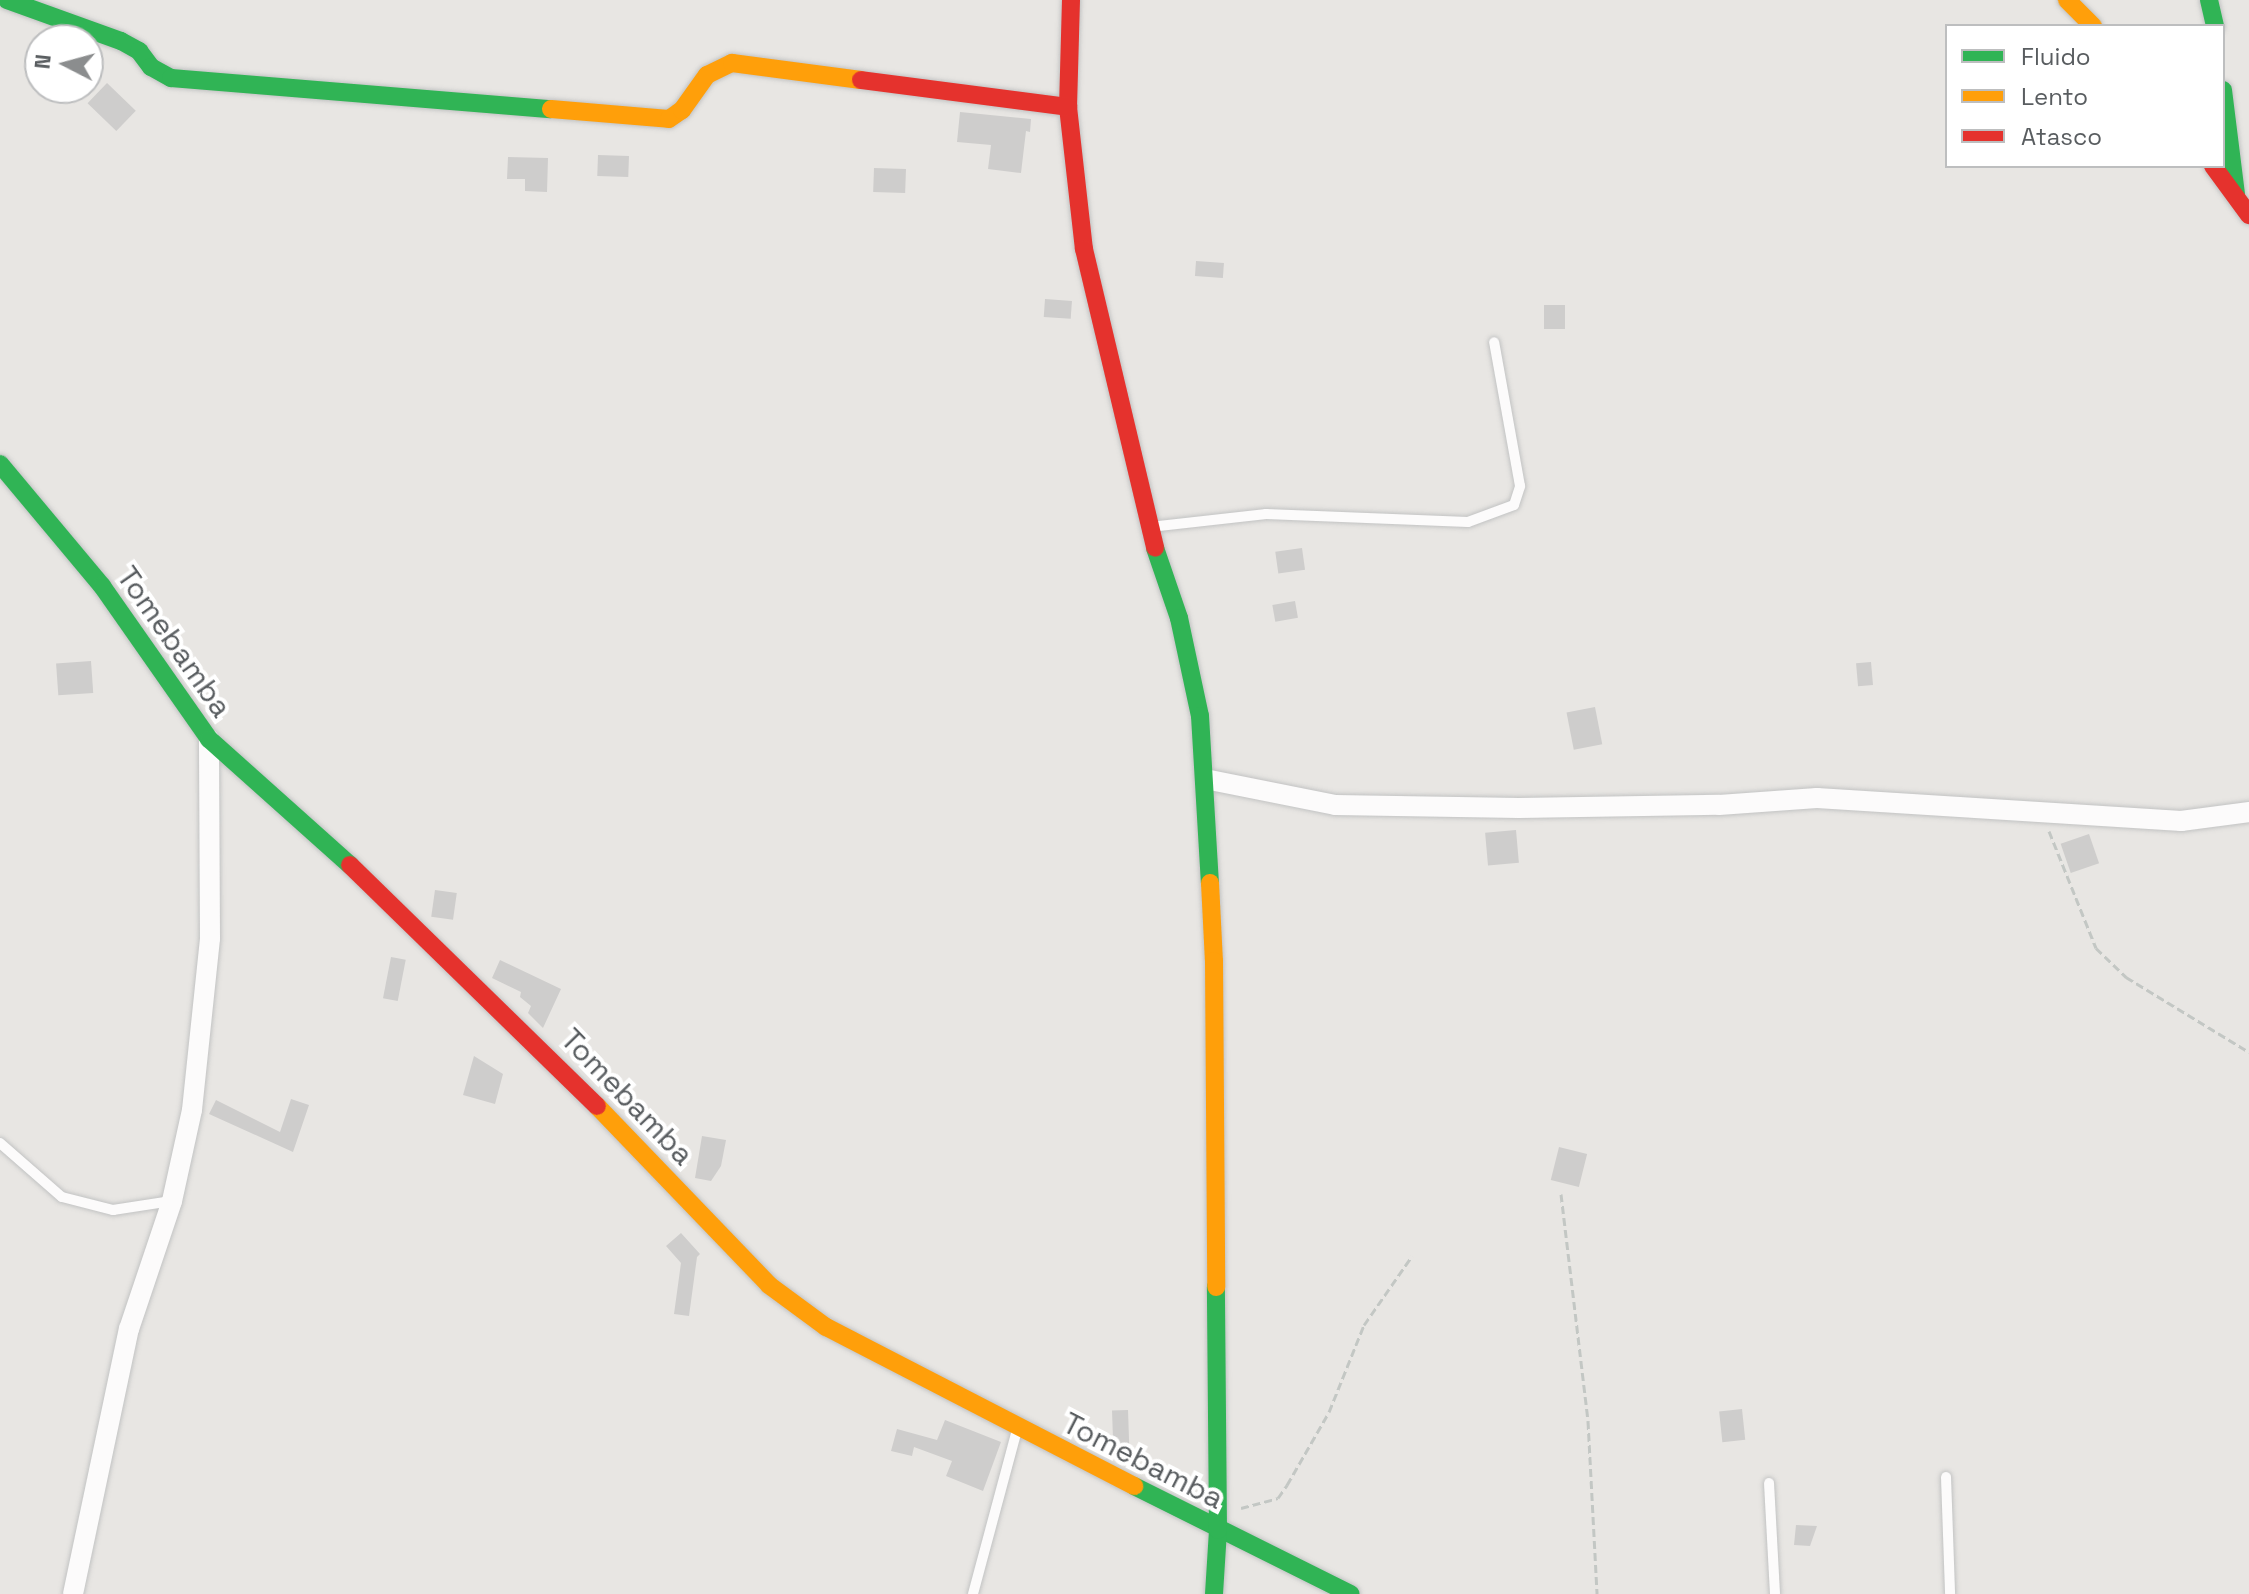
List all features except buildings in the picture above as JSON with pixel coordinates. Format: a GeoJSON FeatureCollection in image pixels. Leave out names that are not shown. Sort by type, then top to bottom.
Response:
{"type":"FeatureCollection","features":[{"type":"Feature","properties":{"kind":"street"},"geometry":{"type":"LineString","coordinates":[[7,0],[121,41],[139,51],[151,67],[171,78],[669,119],[682,110],[707,75],[732,63],[1068,107]]}},
{"type":"Feature","properties":{"kind":"street"},"geometry":{"type":"LineString","coordinates":[[1071,0],[1068,107],[1084,249],[1148,527],[1179,618],[1200,716],[1214,961],[1218,1530],[1214,1594]]}},
{"type":"Feature","properties":{"kind":"street"},"geometry":{"type":"LineString","coordinates":[[2067,0],[2091,24]]}},
{"type":"Feature","properties":{"kind":"street"},"geometry":{"type":"LineString","coordinates":[[2209,0],[2215,24]]}},
{"type":"Feature","properties":{"kind":"street"},"geometry":{"type":"LineString","coordinates":[[2225,106],[2236,194]]}},
{"type":"Feature","properties":{"kind":"street"},"geometry":{"type":"LineString","coordinates":[[2215,168],[2249,215]]}},
{"type":"Feature","properties":{"kind":"street","name":"Tomebamba"},"geometry":{"type":"LineString","coordinates":[[0,464],[102,586],[209,739],[308,825],[562,1069],[769,1285],[826,1327],[1309,1579],[1351,1594]]}},
{"type":"Feature","properties":{"kind":"street"},"geometry":{"type":"LineString","coordinates":[[73,1594],[129,1329],[172,1201],[192,1110],[210,938],[209,739]]}},
{"type":"Feature","properties":{"kind":"street"},"geometry":{"type":"LineString","coordinates":[[1205,779],[1335,805],[1519,808],[1719,805],[1817,798],[2181,821],[2249,812]]}},
{"type":"Feature","properties":{"kind":"lane"},"geometry":{"type":"LineString","coordinates":[[1148,527],[1266,514],[1468,522],[1514,505],[1520,486],[1494,342]]}},
{"type":"Feature","properties":{"kind":"lane"},"geometry":{"type":"LineString","coordinates":[[0,1143],[62,1197],[113,1210],[172,1201]]}},
{"type":"Feature","properties":{"kind":"lane"},"geometry":{"type":"LineString","coordinates":[[973,1594],[1017,1428]]}},
{"type":"Feature","properties":{"kind":"lane"},"geometry":{"type":"LineString","coordinates":[[1946,1477],[1950,1594]]}},
{"type":"Feature","properties":{"kind":"lane"},"geometry":{"type":"LineString","coordinates":[[1769,1483],[1775,1594]]}},
{"type":"Feature","properties":{"kind":"path"},"geometry":{"type":"LineString","coordinates":[[2042,813],[2096,948],[2126,977],[2249,1052]]}},
{"type":"Feature","properties":{"kind":"path"},"geometry":{"type":"LineString","coordinates":[[1561,1194],[1588,1421],[1597,1594]]}},
{"type":"Feature","properties":{"kind":"path"},"geometry":{"type":"LineString","coordinates":[[1217,1507],[1247,1507],[1278,1498],[1329,1412],[1364,1325],[1412,1256]]}},
{"type":"Feature","properties":{"kind":"traffic: fast"},"geometry":{"type":"LineString","coordinates":[[7,0],[121,41],[139,51],[151,67],[171,78],[551,109]]}},
{"type":"Feature","properties":{"kind":"traffic: fast"},"geometry":{"type":"LineString","coordinates":[[2209,0],[2215,24]]}},
{"type":"Feature","properties":{"kind":"traffic: fast"},"geometry":{"type":"LineString","coordinates":[[2225,106],[2236,194]]}},
{"type":"Feature","properties":{"kind":"traffic: fast"},"geometry":{"type":"LineString","coordinates":[[0,464],[102,586],[209,739],[350,865]]}},
{"type":"Feature","properties":{"kind":"traffic: fast"},"geometry":{"type":"LineString","coordinates":[[1155,548],[1179,618],[1200,716],[1210,883]]}},
{"type":"Feature","properties":{"kind":"traffic: fast"},"geometry":{"type":"LineString","coordinates":[[1214,1594],[1218,1530],[1216,1287]]}},
{"type":"Feature","properties":{"kind":"traffic: fast"},"geometry":{"type":"LineString","coordinates":[[1134,1486],[1351,1594]]}},
{"type":"Feature","properties":{"kind":"traffic: slow"},"geometry":{"type":"LineString","coordinates":[[2067,0],[2091,24]]}},
{"type":"Feature","properties":{"kind":"traffic: slow"},"geometry":{"type":"LineString","coordinates":[[551,109],[669,119],[682,110],[707,75],[732,63],[861,80]]}},
{"type":"Feature","properties":{"kind":"traffic: slow"},"geometry":{"type":"LineString","coordinates":[[1210,883],[1214,961],[1216,1287]]}},
{"type":"Feature","properties":{"kind":"traffic: slow"},"geometry":{"type":"LineString","coordinates":[[597,1106],[769,1285],[826,1327],[1134,1486]]}},
{"type":"Feature","properties":{"kind":"traffic: jam"},"geometry":{"type":"LineString","coordinates":[[1071,0],[1068,107],[1084,249],[1155,548]]}},
{"type":"Feature","properties":{"kind":"traffic: jam"},"geometry":{"type":"LineString","coordinates":[[861,80],[1068,107]]}},
{"type":"Feature","properties":{"kind":"traffic: jam"},"geometry":{"type":"LineString","coordinates":[[2214,168],[2249,215]]}},
{"type":"Feature","properties":{"kind":"traffic: jam"},"geometry":{"type":"LineString","coordinates":[[350,865],[597,1106]]}}]}
